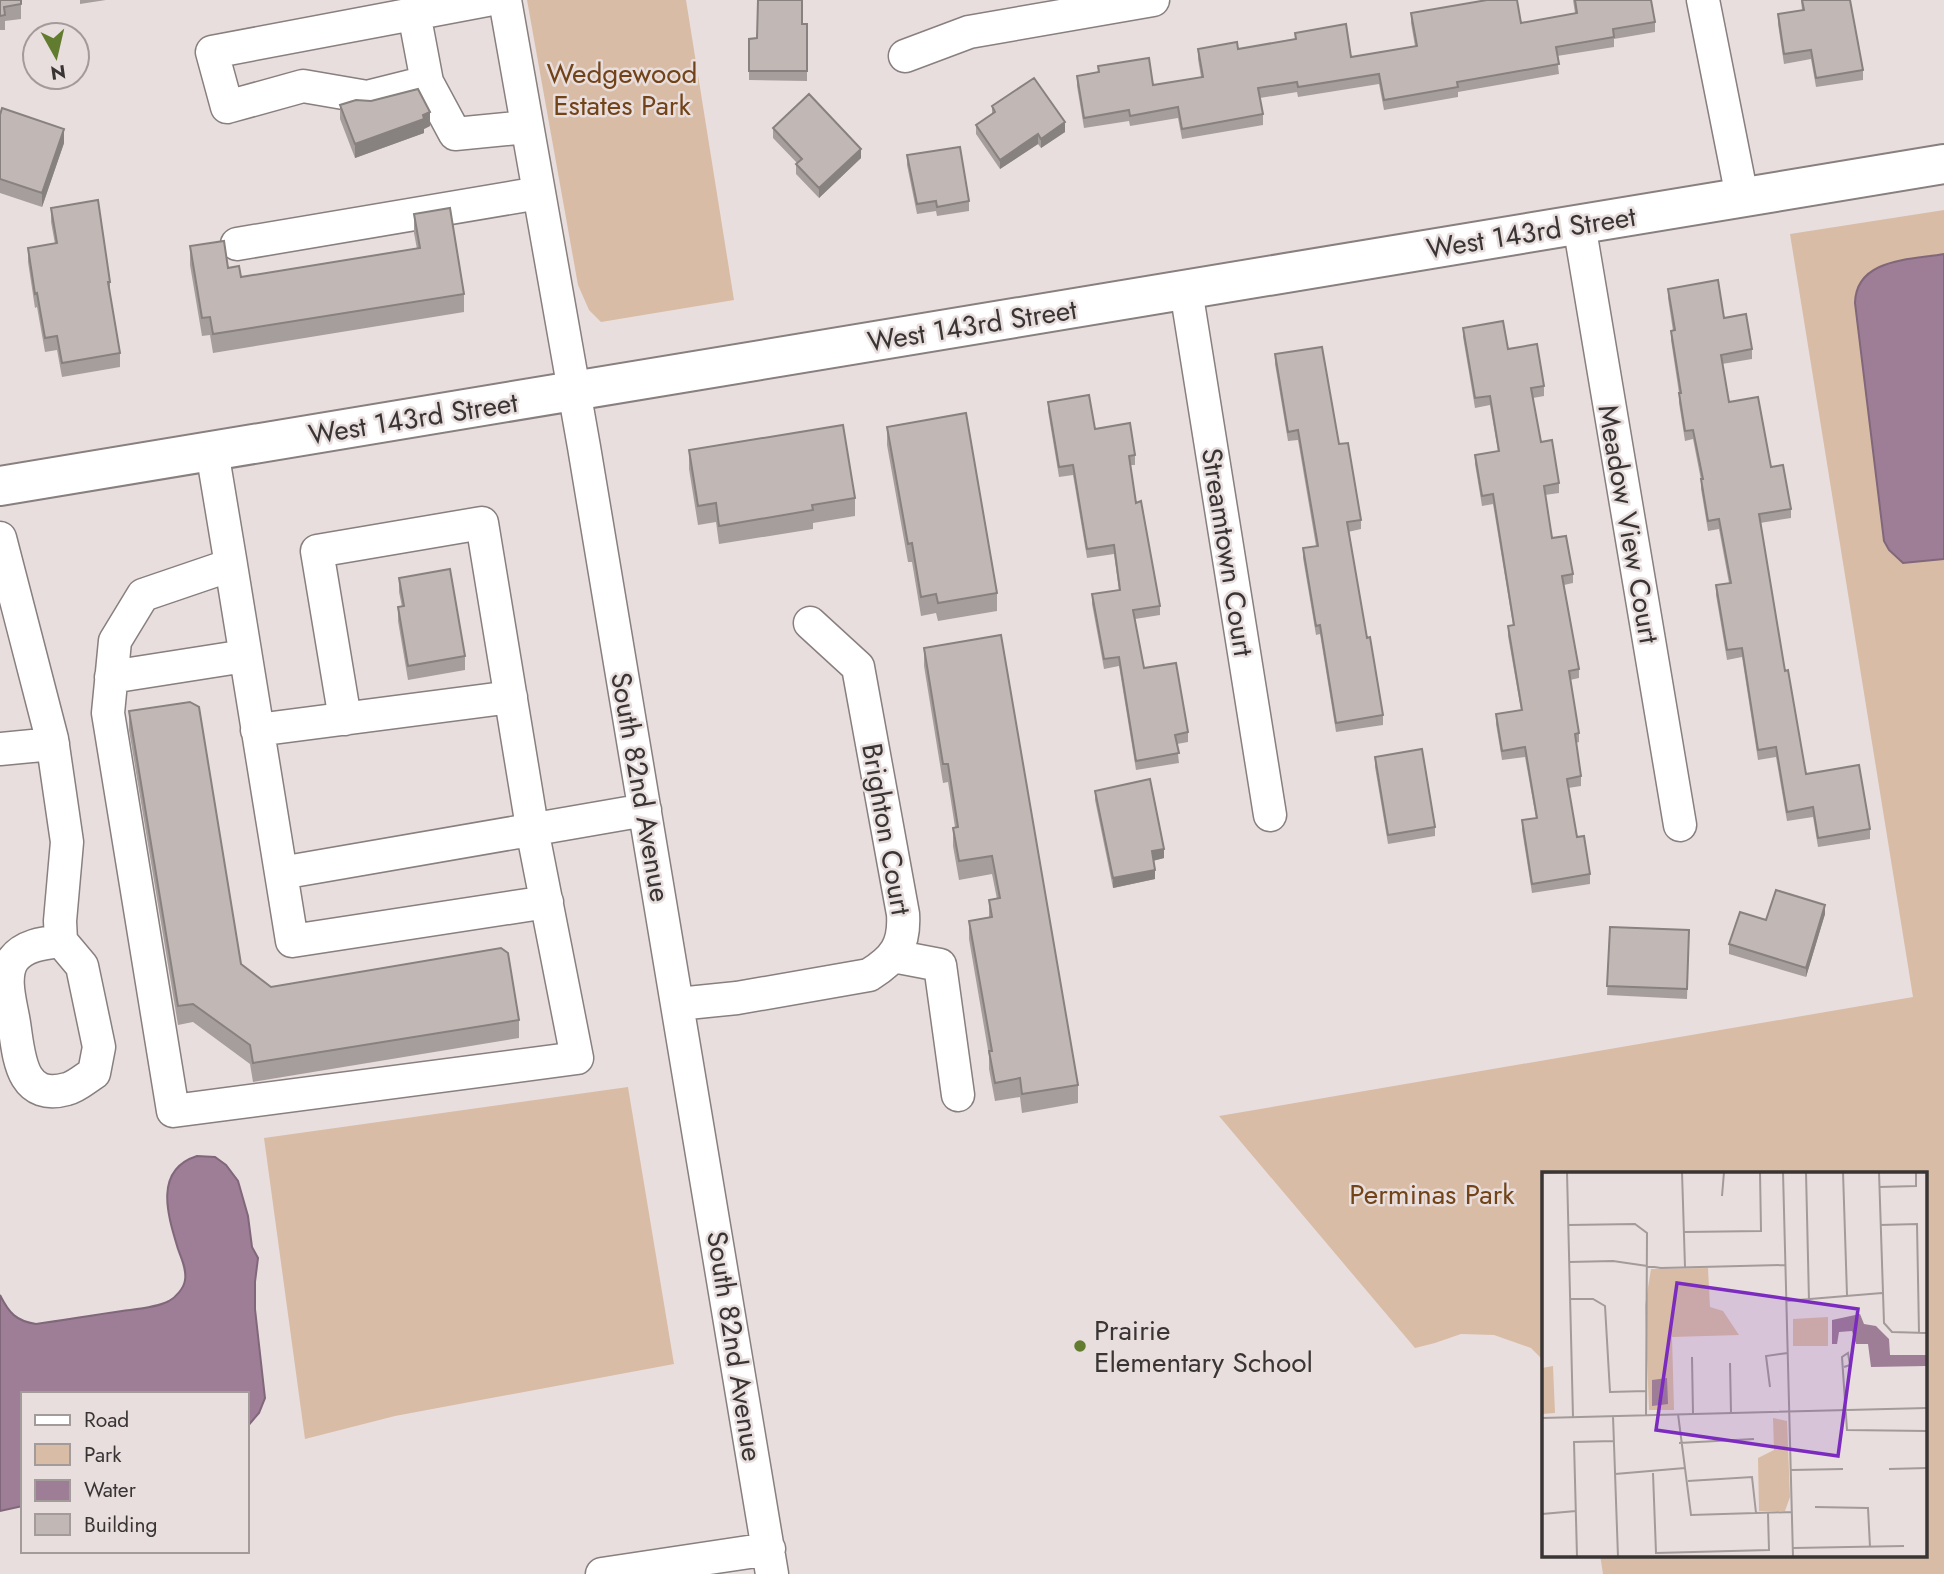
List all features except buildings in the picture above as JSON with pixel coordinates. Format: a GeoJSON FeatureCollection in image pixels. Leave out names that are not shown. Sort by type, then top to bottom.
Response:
{"type":"FeatureCollection","features":[{"type":"Feature","properties":{"kind":"main road","name":"West 143rd Street"},"geometry":{"type":"LineString","coordinates":[[0,486],[1944,164]]}},
{"type":"Feature","properties":{"kind":"street"},"geometry":{"type":"LineString","coordinates":[[427,82],[367,97],[303,86],[227,107],[212,52],[487,0]]}},
{"type":"Feature","properties":{"kind":"street","name":"South 82nd Avenue"},"geometry":{"type":"LineString","coordinates":[[505,0],[574,391],[770,1561]]}},
{"type":"Feature","properties":{"kind":"street"},"geometry":{"type":"LineString","coordinates":[[905,56],[970,32],[1153,0]]}},
{"type":"Feature","properties":{"kind":"street"},"geometry":{"type":"LineString","coordinates":[[1703,0],[1742,197]]}},
{"type":"Feature","properties":{"kind":"street"},"geometry":{"type":"LineString","coordinates":[[414,13],[427,82],[455,134],[527,127]]}},
{"type":"Feature","properties":{"kind":"street"},"geometry":{"type":"LineString","coordinates":[[237,244],[539,193]]}},
{"type":"Feature","properties":{"kind":"street","name":"Meadow View Court"},"geometry":{"type":"LineString","coordinates":[[1579,224],[1680,825]]}},
{"type":"Feature","properties":{"kind":"street","name":"Streamtown Court"},"geometry":{"type":"LineString","coordinates":[[1186,290],[1270,815]]}},
{"type":"Feature","properties":{"kind":"street"},"geometry":{"type":"LineString","coordinates":[[212,451],[292,941],[547,902]]}},
{"type":"Feature","properties":{"kind":"street"},"geometry":{"type":"LineString","coordinates":[[231,565],[143,594],[115,641],[111,677],[108,713],[173,1111],[577,1058],[533,828],[482,523],[317,551],[345,719]]}},
{"type":"Feature","properties":{"kind":"street"},"geometry":{"type":"LineString","coordinates":[[0,538],[53,744],[67,842],[60,921],[61,940],[82,966],[99,1047],[94,1073],[68,1089],[46,1091],[30,1084],[20,1063],[7,973],[14,958],[35,944],[61,940]]}},
{"type":"Feature","properties":{"kind":"street","name":"Brighton Court"},"geometry":{"type":"LineString","coordinates":[[678,1004],[737,998],[869,975],[887,964],[901,942],[903,914],[858,667],[810,623]]}},
{"type":"Feature","properties":{"kind":"street"},"geometry":{"type":"LineString","coordinates":[[111,677],[245,656]]}},
{"type":"Feature","properties":{"kind":"street"},"geometry":{"type":"LineString","coordinates":[[257,730],[511,697]]}},
{"type":"Feature","properties":{"kind":"street"},"geometry":{"type":"LineString","coordinates":[[0,749],[53,744]]}},
{"type":"Feature","properties":{"kind":"street"},"geometry":{"type":"LineString","coordinates":[[281,873],[645,810]]}},
{"type":"Feature","properties":{"kind":"street"},"geometry":{"type":"LineString","coordinates":[[893,956],[940,965],[958,1095]]}},
{"type":"Feature","properties":{"kind":"street"},"geometry":{"type":"LineString","coordinates":[[602,1574],[770,1561]]}},
{"type":"Feature","properties":{"kind":"green space","name":"Wedgewood Estates Park"},"geometry":{"type":"Polygon","coordinates":[[[527,0],[686,0],[734,300],[601,322],[589,310],[578,285],[527,0]]]}},
{"type":"Feature","properties":{"kind":"green space","name":"Perminas Park"},"geometry":{"type":"Polygon","coordinates":[[[1944,210],[1944,1574],[1603,1574],[1600,1556],[1926,1556],[1926,1172],[1542,1172],[1542,1359],[1531,1348],[1494,1335],[1461,1334],[1415,1348],[1219,1116],[1913,997],[1790,234],[1944,210]]]}},
{"type":"Feature","properties":{"kind":"green space"},"geometry":{"type":"Polygon","coordinates":[[[628,1087],[674,1364],[395,1416],[305,1439],[264,1138],[628,1087]]]}},
{"type":"Feature","properties":{"kind":"water"},"geometry":{"type":"Polygon","coordinates":[[[1944,254],[1944,559],[1903,563],[1884,541],[1855,303],[1858,288],[1865,277],[1875,269],[1902,260],[1944,254]]]}},
{"type":"Feature","properties":{"kind":"water"},"geometry":{"type":"Polygon","coordinates":[[[197,1156],[215,1157],[226,1165],[238,1181],[248,1216],[252,1247],[258,1258],[255,1309],[265,1398],[259,1413],[248,1426],[248,1392],[21,1392],[21,1506],[0,1511],[0,1295],[14,1315],[23,1321],[36,1324],[146,1308],[172,1299],[181,1289],[185,1276],[167,1195],[174,1172],[183,1163],[197,1156]]]}},
{"type":"Feature","properties":{"kind":"place","name":"Prairie Elementary School"},"geometry":{"type":"Point","coordinates":[1080,1346]}}]}
